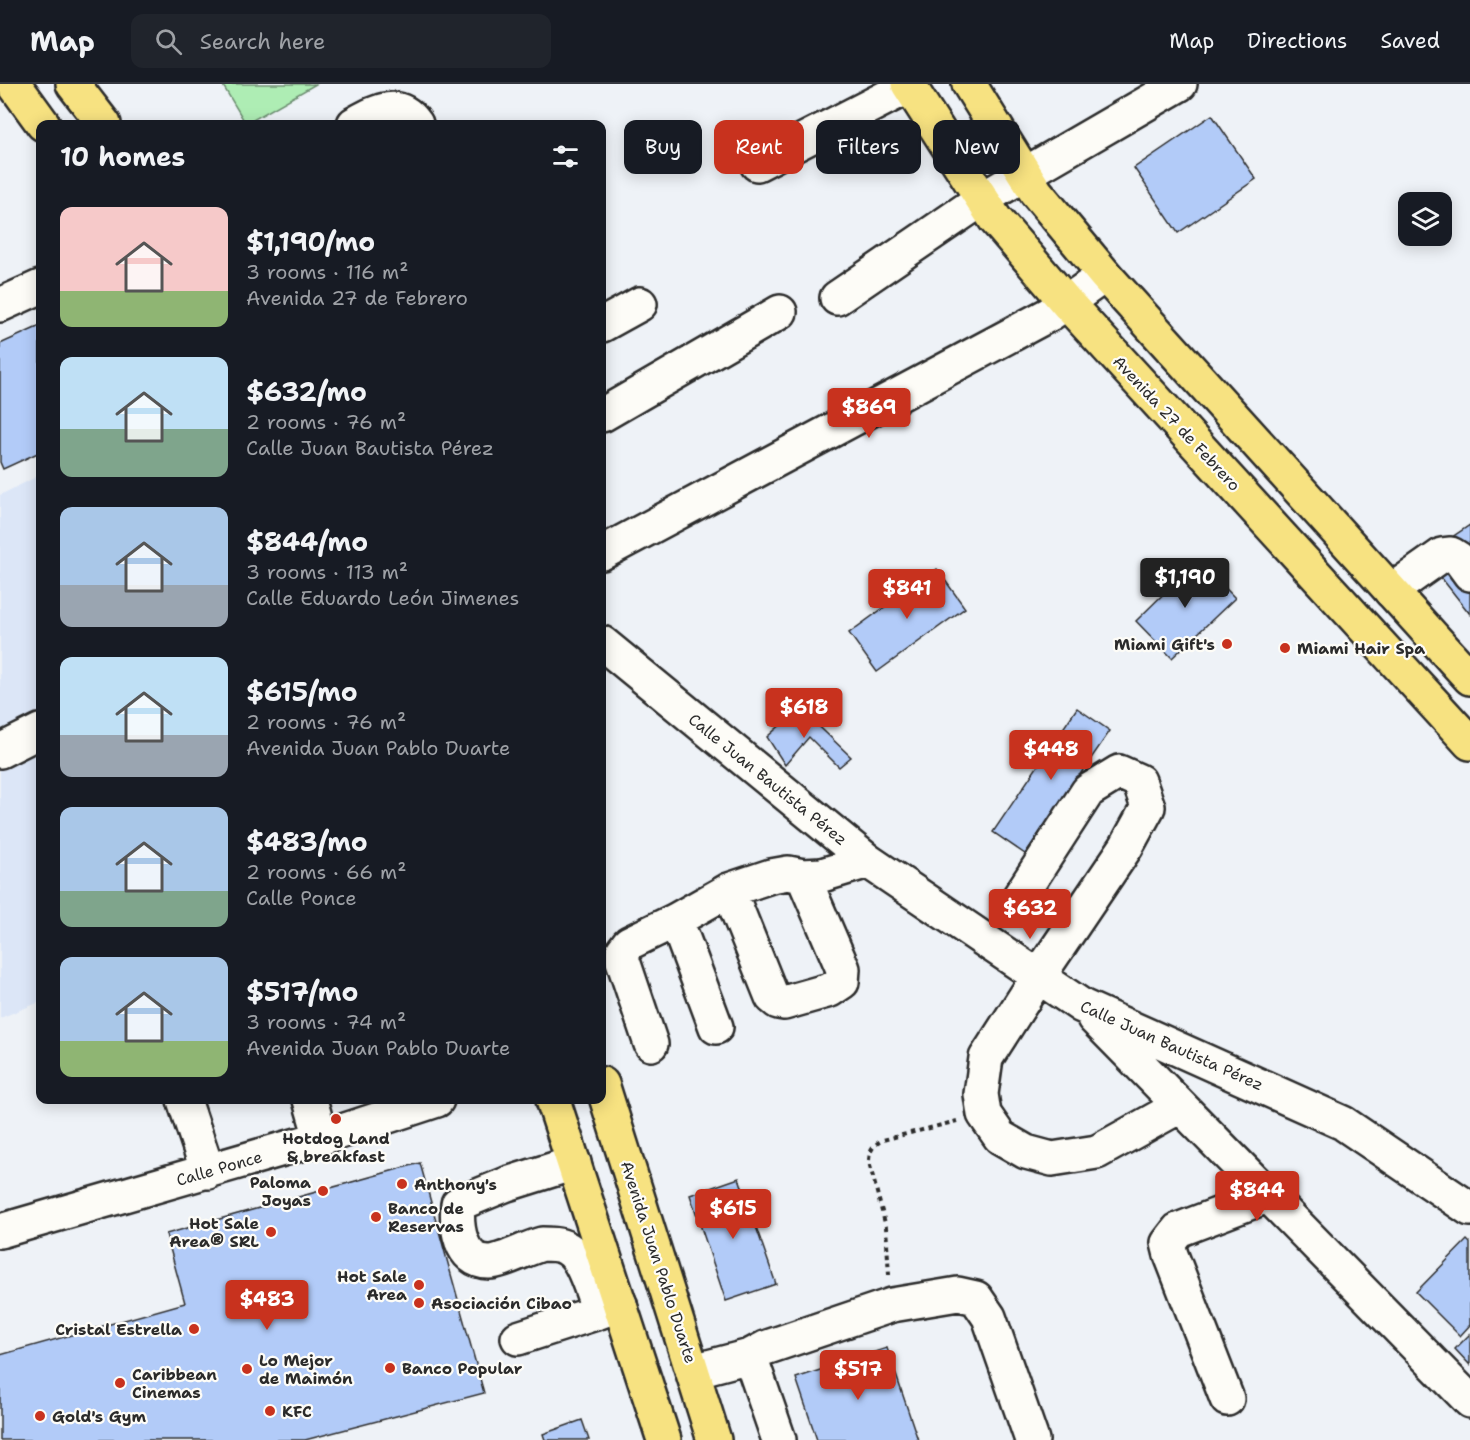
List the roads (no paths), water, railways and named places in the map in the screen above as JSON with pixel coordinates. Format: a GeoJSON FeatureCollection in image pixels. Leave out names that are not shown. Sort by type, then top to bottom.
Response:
{"type":"FeatureCollection","features":[{"type":"Feature","properties":{"kind":"main road"},"geometry":{"type":"LineString","coordinates":[[14,84],[40,120]]}},
{"type":"Feature","properties":{"kind":"main road"},"geometry":{"type":"LineString","coordinates":[[73,84],[101,120]]}},
{"type":"Feature","properties":{"kind":"main road"},"geometry":{"type":"LineString","coordinates":[[969,84],[1023,174],[1058,221],[1470,678]]}},
{"type":"Feature","properties":{"kind":"main road","name":"Avenida 27 de Febrero"},"geometry":{"type":"LineString","coordinates":[[909,85],[995,219],[1067,303],[1470,743]]}},
{"type":"Feature","properties":{"kind":"main road","name":"Avenida Juan Pablo Duarte"},"geometry":{"type":"LineString","coordinates":[[606,1097],[714,1440]]}},
{"type":"Feature","properties":{"kind":"main road"},"geometry":{"type":"LineString","coordinates":[[554,1104],[574,1163],[610,1308],[664,1440]]}},
{"type":"Feature","properties":{"kind":"street"},"geometry":{"type":"LineString","coordinates":[[837,298],[982,199],[1180,84]]}},
{"type":"Feature","properties":{"kind":"street"},"geometry":{"type":"LineString","coordinates":[[804,140],[909,85]]}},
{"type":"Feature","properties":{"kind":"street"},"geometry":{"type":"LineString","coordinates":[[362,120],[392,109],[405,112],[412,120]]}},
{"type":"Feature","properties":{"kind":"street"},"geometry":{"type":"LineString","coordinates":[[606,551],[1050,315],[1105,275]]}},
{"type":"Feature","properties":{"kind":"street"},"geometry":{"type":"LineString","coordinates":[[0,305],[36,289]]}},
{"type":"Feature","properties":{"kind":"street"},"geometry":{"type":"LineString","coordinates":[[606,323],[640,304]]}},
{"type":"Feature","properties":{"kind":"street"},"geometry":{"type":"LineString","coordinates":[[606,413],[780,312]]}},
{"type":"Feature","properties":{"kind":"street"},"geometry":{"type":"LineString","coordinates":[[1391,591],[1442,555],[1451,554],[1460,559],[1470,574]]}},
{"type":"Feature","properties":{"kind":"street","name":"Calle Juan Bautista Pérez"},"geometry":{"type":"LineString","coordinates":[[606,646],[868,861],[1082,1006],[1343,1123],[1470,1209]]}},
{"type":"Feature","properties":{"kind":"street"},"geometry":{"type":"LineString","coordinates":[[0,751],[36,733]]}},
{"type":"Feature","properties":{"kind":"street"},"geometry":{"type":"LineString","coordinates":[[1018,899],[1088,791],[1119,772],[1139,781],[1148,807],[1126,847],[986,1058],[981,1094],[984,1113],[1000,1137],[1026,1152],[1052,1158],[1097,1152],[1180,1106]]}},
{"type":"Feature","properties":{"kind":"street"},"geometry":{"type":"LineString","coordinates":[[651,1044],[623,961],[623,951],[629,943],[729,890],[771,876],[788,873],[803,876],[822,874],[868,861]]}},
{"type":"Feature","properties":{"kind":"street"},"geometry":{"type":"LineString","coordinates":[[729,890],[772,997],[784,1003],[830,990],[842,981],[843,969],[803,876]]}},
{"type":"Feature","properties":{"kind":"street"},"geometry":{"type":"LineString","coordinates":[[676,920],[716,1027]]}},
{"type":"Feature","properties":{"kind":"street"},"geometry":{"type":"LineString","coordinates":[[1082,1006],[1470,1401]]}},
{"type":"Feature","properties":{"kind":"street"},"geometry":{"type":"LineString","coordinates":[[185,1104],[208,1172]]}},
{"type":"Feature","properties":{"kind":"street"},"geometry":{"type":"LineString","coordinates":[[311,1104],[321,1138]]}},
{"type":"Feature","properties":{"kind":"street","name":"Calle Ponce"},"geometry":{"type":"LineString","coordinates":[[0,1231],[321,1138],[395,1106]]}},
{"type":"Feature","properties":{"kind":"street"},"geometry":{"type":"LineString","coordinates":[[518,1338],[610,1308],[590,1285],[575,1255],[566,1247],[551,1244],[533,1246],[490,1262],[474,1258],[461,1241],[456,1217],[458,1204],[507,1184],[574,1163]]}},
{"type":"Feature","properties":{"kind":"street"},"geometry":{"type":"LineString","coordinates":[[1227,1399],[1168,1243],[1178,1230],[1268,1196]]}},
{"type":"Feature","properties":{"kind":"street"},"geometry":{"type":"LineString","coordinates":[[693,1371],[750,1356],[765,1348],[892,1305],[958,1294],[976,1298],[989,1317],[1032,1440]]}},
{"type":"Feature","properties":{"kind":"street"},"geometry":{"type":"LineString","coordinates":[[750,1356],[779,1440]]}},
{"type":"Feature","properties":{"kind":"place","name":"Miami Gift's"},"geometry":{"type":"Point","coordinates":[1227,644]}},
{"type":"Feature","properties":{"kind":"place","name":"Miami Hair Spa"},"geometry":{"type":"Point","coordinates":[1285,648]}},
{"type":"Feature","properties":{"kind":"place","name":"Hotdog Land & breakfast"},"geometry":{"type":"Point","coordinates":[336,1119]}},
{"type":"Feature","properties":{"kind":"place","name":"Anthony's"},"geometry":{"type":"Point","coordinates":[402,1184]}},
{"type":"Feature","properties":{"kind":"place","name":"Paloma Joyas"},"geometry":{"type":"Point","coordinates":[323,1191]}},
{"type":"Feature","properties":{"kind":"place","name":"Banco de Reservas"},"geometry":{"type":"Point","coordinates":[376,1217]}},
{"type":"Feature","properties":{"kind":"place","name":"Hot Sale Area® SRL"},"geometry":{"type":"Point","coordinates":[271,1232]}},
{"type":"Feature","properties":{"kind":"place","name":"Hot Sale Area"},"geometry":{"type":"Point","coordinates":[419,1285]}},
{"type":"Feature","properties":{"kind":"place","name":"Asociación Cibao"},"geometry":{"type":"Point","coordinates":[419,1303]}},
{"type":"Feature","properties":{"kind":"place","name":"Cristal Estrella"},"geometry":{"type":"Point","coordinates":[194,1329]}},
{"type":"Feature","properties":{"kind":"place","name":"Banco Popular"},"geometry":{"type":"Point","coordinates":[390,1368]}},
{"type":"Feature","properties":{"kind":"place","name":"Lo Mejor de Maimón"},"geometry":{"type":"Point","coordinates":[247,1369]}},
{"type":"Feature","properties":{"kind":"place","name":"Caribbean Cinemas"},"geometry":{"type":"Point","coordinates":[120,1383]}},
{"type":"Feature","properties":{"kind":"place","name":"KFC"},"geometry":{"type":"Point","coordinates":[270,1411]}},
{"type":"Feature","properties":{"kind":"place","name":"Gold's Gym"},"geometry":{"type":"Point","coordinates":[40,1416]}}]}
